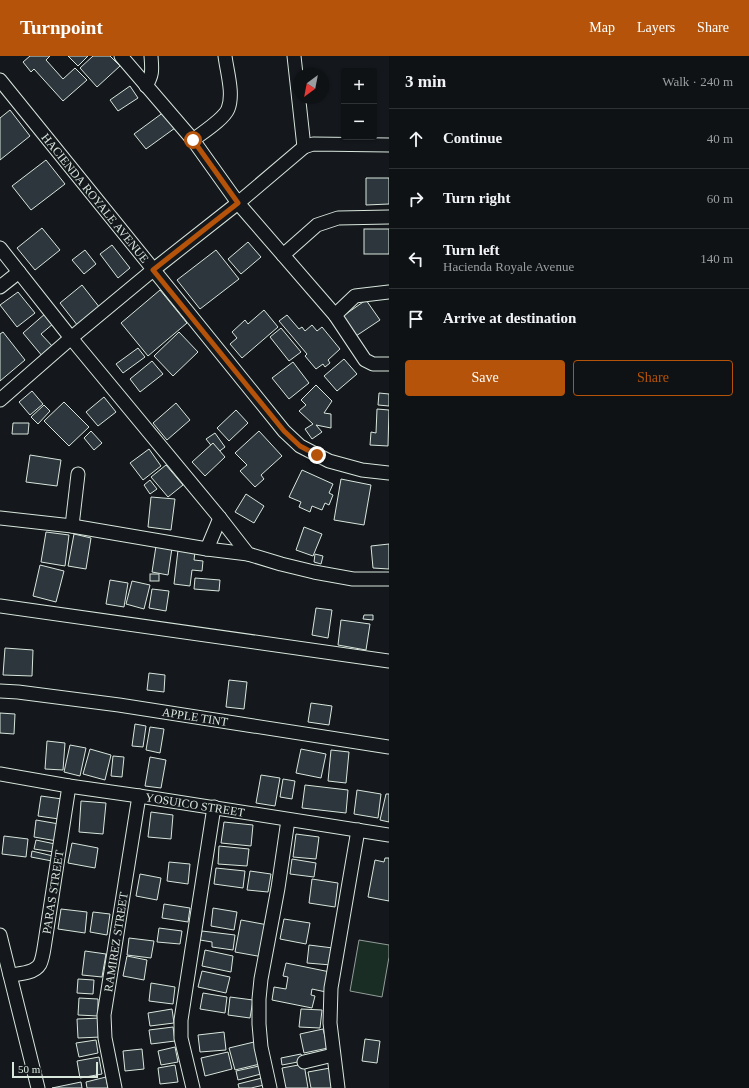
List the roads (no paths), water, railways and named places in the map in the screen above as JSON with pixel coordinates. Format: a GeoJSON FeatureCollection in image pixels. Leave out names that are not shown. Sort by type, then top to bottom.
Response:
{"type":"FeatureCollection","features":[{"type":"Feature","properties":{"kind":"street"},"geometry":{"type":"LineString","coordinates":[[121,56],[193,140],[238,203],[335,315],[365,360],[373,364],[389,364]]}},
{"type":"Feature","properties":{"kind":"street"},"geometry":{"type":"LineString","coordinates":[[146,86],[151,77],[151,56]]}},
{"type":"Feature","properties":{"kind":"street"},"geometry":{"type":"LineString","coordinates":[[193,140],[224,115],[228,109],[231,96],[225,56]]}},
{"type":"Feature","properties":{"kind":"street"},"geometry":{"type":"LineString","coordinates":[[294,56],[304,147]]}},
{"type":"Feature","properties":{"kind":"street","name":"HACIENDA ROYALE AVENUE"},"geometry":{"type":"LineString","coordinates":[[0,80],[284,431],[300,446],[335,463],[362,470],[389,472]]}},
{"type":"Feature","properties":{"kind":"street"},"geometry":{"type":"LineString","coordinates":[[0,400],[71,338],[153,270],[238,203],[304,147],[313,144],[389,145]]}},
{"type":"Feature","properties":{"kind":"street"},"geometry":{"type":"LineString","coordinates":[[283,255],[317,225],[338,218],[389,217]]}},
{"type":"Feature","properties":{"kind":"street"},"geometry":{"type":"LineString","coordinates":[[0,248],[71,338],[248,554]]}},
{"type":"Feature","properties":{"kind":"street"},"geometry":{"type":"LineString","coordinates":[[0,287],[19,272]]}},
{"type":"Feature","properties":{"kind":"street"},"geometry":{"type":"LineString","coordinates":[[335,315],[354,296],[389,292]]}},
{"type":"Feature","properties":{"kind":"street"},"geometry":{"type":"LineString","coordinates":[[72,526],[78,474]]}},
{"type":"Feature","properties":{"kind":"street"},"geometry":{"type":"LineString","coordinates":[[0,518],[72,526],[248,554],[281,564],[353,579],[389,578]]}},
{"type":"Feature","properties":{"kind":"street"},"geometry":{"type":"LineString","coordinates":[[207,548],[220,518]]}},
{"type":"Feature","properties":{"kind":"street"},"geometry":{"type":"LineString","coordinates":[[0,606],[389,661]]}},
{"type":"Feature","properties":{"kind":"street","name":"APPLE TINT"},"geometry":{"type":"LineString","coordinates":[[0,691],[119,705],[389,747]]}},
{"type":"Feature","properties":{"kind":"street","name":"YOSUICO STREET"},"geometry":{"type":"LineString","coordinates":[[0,774],[389,835]]}},
{"type":"Feature","properties":{"kind":"street","name":"PARAS STREET"},"geometry":{"type":"LineString","coordinates":[[10,975],[28,972],[36,969],[40,964],[45,942],[69,786]]}},
{"type":"Feature","properties":{"kind":"street","name":"RAMIREZ STREET"},"geometry":{"type":"LineString","coordinates":[[115,1088],[106,1038],[104,1015],[139,796]]}},
{"type":"Feature","properties":{"kind":"street"},"geometry":{"type":"LineString","coordinates":[[193,1088],[181,1038],[181,1020],[214,807]]}},
{"type":"Feature","properties":{"kind":"street"},"geometry":{"type":"LineString","coordinates":[[270,1088],[261,1047],[259,999],[288,820]]}},
{"type":"Feature","properties":{"kind":"street"},"geometry":{"type":"LineString","coordinates":[[338,1088],[330,1023],[331,988],[358,830]]}},
{"type":"Feature","properties":{"kind":"street"},"geometry":{"type":"LineString","coordinates":[[0,935],[38,1088]]}},
{"type":"Feature","properties":{"kind":"street"},"geometry":{"type":"LineString","coordinates":[[304,1062],[333,1055]]}}]}
